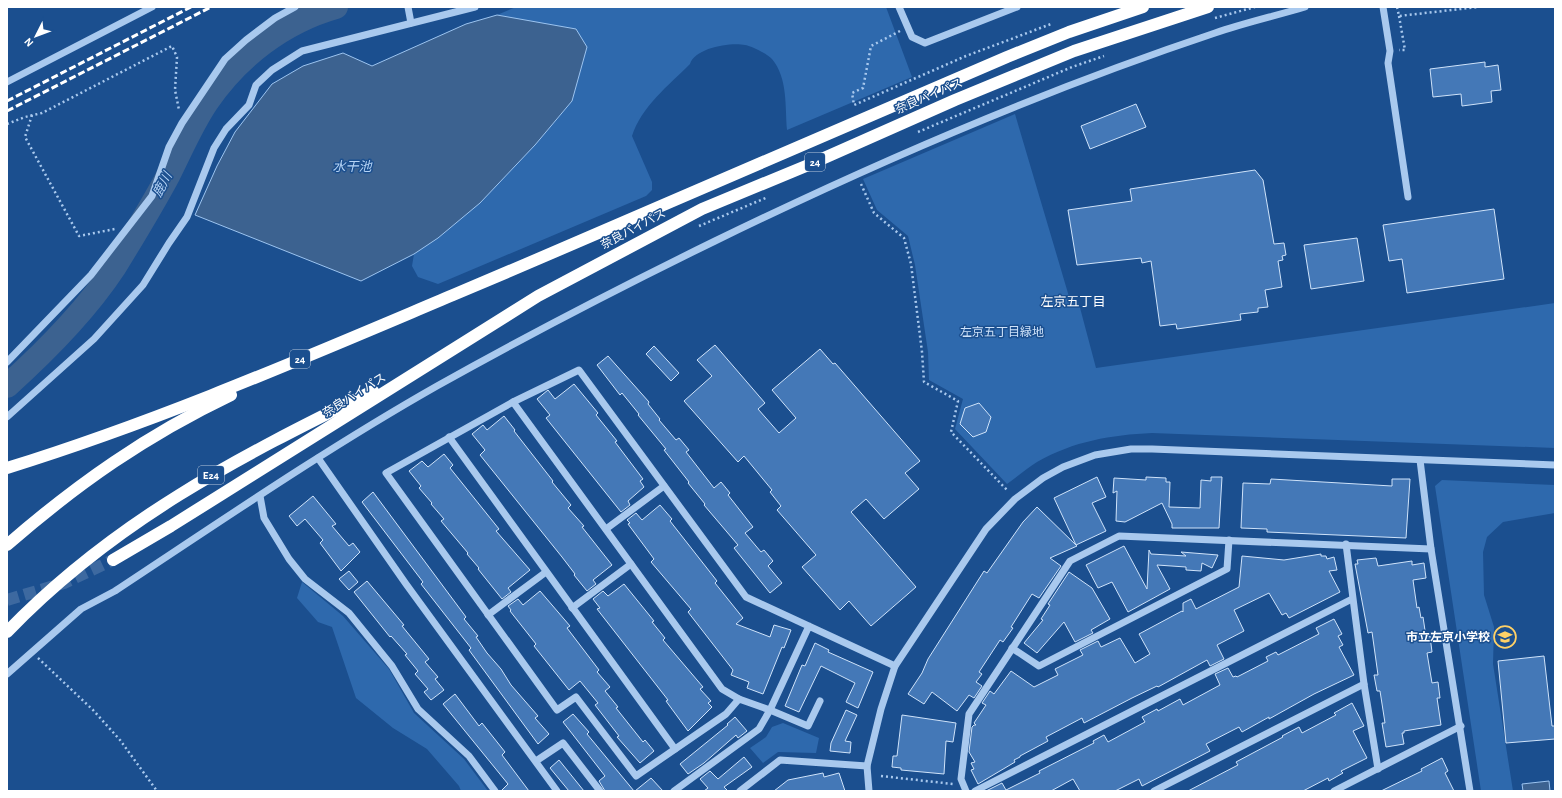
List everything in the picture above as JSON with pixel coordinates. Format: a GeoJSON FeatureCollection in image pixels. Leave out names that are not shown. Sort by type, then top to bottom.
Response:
{"type":"FeatureCollection","features":[{"type":"Feature","properties":{"kind":"highway","name":"奈良バイパス"},"geometry":{"type":"LineString","coordinates":[[7,468],[96,439],[193,402],[334,345],[1007,57],[1069,32],[1143,7]]}},
{"type":"Feature","properties":{"kind":"highway","name":"奈良バイパス"},"geometry":{"type":"LineString","coordinates":[[113,560],[171,526],[538,296],[702,209],[806,166],[955,100],[1074,52],[1208,7]]}},
{"type":"Feature","properties":{"kind":"highway"},"geometry":{"type":"LineString","coordinates":[[7,545],[67,494],[146,440],[223,399],[334,345]]}},
{"type":"Feature","properties":{"kind":"highway","name":"E24"},"geometry":{"type":"LineString","coordinates":[[7,632],[85,561],[168,501],[257,449],[441,358]]}},
{"type":"Feature","properties":{"kind":"street"},"geometry":{"type":"LineString","coordinates":[[7,82],[152,7]]}},
{"type":"Feature","properties":{"kind":"street"},"geometry":{"type":"LineString","coordinates":[[7,362],[91,275],[152,196],[170,147],[182,123],[225,59],[246,40],[275,18],[295,7]]}},
{"type":"Feature","properties":{"kind":"street"},"geometry":{"type":"LineString","coordinates":[[408,7],[411,24]]}},
{"type":"Feature","properties":{"kind":"street"},"geometry":{"type":"LineString","coordinates":[[7,417],[94,339],[143,285],[187,217],[214,148],[226,128],[249,105],[256,85],[272,70],[302,51],[475,7]]}},
{"type":"Feature","properties":{"kind":"street"},"geometry":{"type":"LineString","coordinates":[[899,7],[912,37],[925,43],[1017,7]]}},
{"type":"Feature","properties":{"kind":"street"},"geometry":{"type":"LineString","coordinates":[[7,674],[81,609],[115,591],[318,458],[434,388],[579,308],[857,174],[988,118],[1114,68],[1218,32],[1305,7]]}},
{"type":"Feature","properties":{"kind":"street"},"geometry":{"type":"LineString","coordinates":[[1383,7],[1390,51],[1388,64],[1408,197]]}},
{"type":"Feature","properties":{"kind":"street"},"geometry":{"type":"LineString","coordinates":[[739,699],[726,714],[636,776],[576,697],[557,710],[386,473],[513,402],[579,370],[746,597],[895,666]]}},
{"type":"Feature","properties":{"kind":"street"},"geometry":{"type":"LineString","coordinates":[[513,402],[722,689],[739,699],[808,726],[820,701]]}},
{"type":"Feature","properties":{"kind":"street"},"geometry":{"type":"LineString","coordinates":[[449,437],[676,749]]}},
{"type":"Feature","properties":{"kind":"street"},"geometry":{"type":"LineString","coordinates":[[869,791],[867,766],[881,709],[895,666],[986,529],[1015,499],[1043,478],[1079,461],[1115,452],[1152,449],[1555,465]]}},
{"type":"Feature","properties":{"kind":"street"},"geometry":{"type":"LineString","coordinates":[[318,458],[406,584],[557,791]]}},
{"type":"Feature","properties":{"kind":"street"},"geometry":{"type":"LineString","coordinates":[[1420,460],[1431,549],[1461,726],[1470,791]]}},
{"type":"Feature","properties":{"kind":"street"},"geometry":{"type":"LineString","coordinates":[[606,529],[664,486]]}},
{"type":"Feature","properties":{"kind":"street"},"geometry":{"type":"LineString","coordinates":[[260,496],[264,518],[289,559],[305,579],[349,613],[392,666],[418,709],[469,756],[495,791]]}},
{"type":"Feature","properties":{"kind":"street"},"geometry":{"type":"LineString","coordinates":[[965,788],[961,779],[969,714],[1070,561],[1119,536],[1346,544],[1431,549]]}},
{"type":"Feature","properties":{"kind":"street"},"geometry":{"type":"LineString","coordinates":[[1012,648],[1040,666],[1227,569],[1229,540]]}},
{"type":"Feature","properties":{"kind":"street"},"geometry":{"type":"LineString","coordinates":[[1346,544],[1364,684],[1378,768]]}},
{"type":"Feature","properties":{"kind":"street"},"geometry":{"type":"LineString","coordinates":[[572,608],[631,564]]}},
{"type":"Feature","properties":{"kind":"street"},"geometry":{"type":"LineString","coordinates":[[488,615],[546,572]]}},
{"type":"Feature","properties":{"kind":"street"},"geometry":{"type":"LineString","coordinates":[[975,791],[1352,599]]}},
{"type":"Feature","properties":{"kind":"street"},"geometry":{"type":"LineString","coordinates":[[674,791],[759,729],[770,710],[809,626]]}},
{"type":"Feature","properties":{"kind":"street"},"geometry":{"type":"LineString","coordinates":[[1154,791],[1364,684]]}},
{"type":"Feature","properties":{"kind":"street"},"geometry":{"type":"LineString","coordinates":[[1334,791],[1461,726]]}},
{"type":"Feature","properties":{"kind":"street"},"geometry":{"type":"LineString","coordinates":[[536,761],[563,743],[600,791]]}},
{"type":"Feature","properties":{"kind":"street"},"geometry":{"type":"LineString","coordinates":[[740,791],[780,760],[867,766]]}},
{"type":"Feature","properties":{"kind":"path"},"geometry":{"type":"LineString","coordinates":[[1390,51],[1405,50],[1397,7]]}},
{"type":"Feature","properties":{"kind":"path"},"geometry":{"type":"LineString","coordinates":[[1399,16],[1478,7]]}},
{"type":"Feature","properties":{"kind":"path"},"geometry":{"type":"LineString","coordinates":[[903,30],[871,46],[864,88],[852,93],[854,105],[966,56],[1056,22]]}},
{"type":"Feature","properties":{"kind":"path"},"geometry":{"type":"LineString","coordinates":[[7,124],[42,113],[172,46],[177,57],[176,90],[182,123]]}},
{"type":"Feature","properties":{"kind":"path"},"geometry":{"type":"LineString","coordinates":[[32,115],[25,137],[79,236],[114,229],[125,232]]}},
{"type":"Feature","properties":{"kind":"path"},"geometry":{"type":"LineString","coordinates":[[857,174],[874,213],[904,238],[913,279],[924,382],[958,401],[951,432],[1006,490]]}},
{"type":"Feature","properties":{"kind":"path"},"geometry":{"type":"LineString","coordinates":[[32,652],[93,710],[120,740],[157,791]]}},
{"type":"Feature","properties":{"kind":"path"},"geometry":{"type":"LineString","coordinates":[[881,776],[965,788]]}},
{"type":"Feature","properties":{"kind":"green space"},"geometry":{"type":"Polygon","coordinates":[[[516,7],[886,7],[912,77],[787,130],[785,93],[781,75],[772,59],[759,50],[739,44],[722,45],[706,50],[693,58],[690,64],[656,97],[636,125],[632,136],[652,182],[652,190],[646,196],[438,284],[418,277],[412,266],[414,254],[437,238],[499,183],[572,101],[529,22],[497,15],[516,7]]]}},
{"type":"Feature","properties":{"kind":"green space","name":"左京五丁目緑地"},"geometry":{"type":"Polygon","coordinates":[[[1015,114],[1070,300],[1079,304],[1096,368],[1555,303],[1555,448],[1152,433],[1122,435],[1079,444],[1037,462],[1007,484],[955,429],[963,399],[929,380],[928,352],[915,265],[908,236],[877,210],[863,179],[1015,114]]]}},
{"type":"Feature","properties":{"kind":"green space"},"geometry":{"type":"Polygon","coordinates":[[[1442,480],[1555,485],[1555,513],[1503,522],[1487,537],[1483,552],[1484,595],[1494,627],[1493,664],[1513,791],[1481,791],[1435,486],[1442,480]]]}},
{"type":"Feature","properties":{"kind":"green space"},"geometry":{"type":"Polygon","coordinates":[[[302,582],[343,616],[389,669],[414,713],[464,759],[488,791],[461,791],[459,786],[427,749],[393,728],[356,698],[332,627],[318,622],[297,598],[302,582]]]}},
{"type":"Feature","properties":{"kind":"green space"},"geometry":{"type":"Polygon","coordinates":[[[783,723],[819,738],[816,753],[778,752],[763,763],[750,748],[766,737],[772,727],[783,723]]]}},
{"type":"Feature","properties":{"kind":"water","name":"水干池"},"geometry":{"type":"Polygon","coordinates":[[[497,15],[576,29],[587,47],[572,101],[535,145],[480,203],[438,238],[414,254],[361,281],[195,215],[217,166],[235,132],[272,84],[303,66],[343,53],[372,66],[466,24],[497,15]]]}},
{"type":"Feature","properties":{"kind":"water"},"geometry":{"type":"Polygon","coordinates":[[[1549,781],[1550,791],[1523,791],[1522,784],[1549,781]]]}},
{"type":"Feature","properties":{"kind":"building"},"geometry":{"type":"Polygon","coordinates":[[[1485,62],[1485,67],[1498,65],[1501,90],[1491,91],[1492,102],[1462,106],[1461,94],[1433,97],[1430,69],[1485,62]]]}},
{"type":"Feature","properties":{"kind":"building"},"geometry":{"type":"Polygon","coordinates":[[[1136,104],[1146,127],[1090,149],[1081,126],[1136,104]]]}},
{"type":"Feature","properties":{"kind":"building"},"geometry":{"type":"Polygon","coordinates":[[[1255,170],[1263,180],[1274,244],[1284,243],[1286,255],[1282,256],[1283,260],[1278,261],[1282,287],[1265,290],[1268,307],[1258,308],[1258,312],[1240,314],[1241,320],[1177,329],[1176,324],[1160,326],[1151,261],[1142,263],[1141,258],[1077,265],[1068,210],[1132,201],[1130,189],[1255,170]]]}},
{"type":"Feature","properties":{"kind":"building"},"geometry":{"type":"Polygon","coordinates":[[[1494,209],[1504,279],[1407,293],[1402,259],[1389,261],[1383,225],[1494,209]]]}},
{"type":"Feature","properties":{"kind":"building"},"geometry":{"type":"Polygon","coordinates":[[[1357,238],[1364,281],[1311,289],[1304,245],[1357,238]]]}},
{"type":"Feature","properties":{"kind":"building"},"geometry":{"type":"Polygon","coordinates":[[[715,345],[765,403],[758,409],[779,433],[796,418],[772,390],[820,349],[833,364],[835,363],[920,461],[905,473],[919,489],[884,519],[866,499],[851,512],[916,587],[871,626],[849,601],[840,610],[802,567],[816,555],[777,510],[781,506],[770,492],[772,490],[744,456],[738,462],[684,401],[712,376],[697,360],[715,345]]]}},
{"type":"Feature","properties":{"kind":"building"},"geometry":{"type":"Polygon","coordinates":[[[654,346],[679,373],[671,381],[646,354],[654,346]]]}},
{"type":"Feature","properties":{"kind":"building"},"geometry":{"type":"Polygon","coordinates":[[[608,356],[649,402],[648,404],[660,419],[659,420],[676,440],[679,438],[689,450],[686,452],[714,488],[721,482],[730,493],[728,495],[753,527],[745,533],[761,552],[764,550],[773,561],[768,566],[782,583],[770,593],[734,548],[738,545],[704,505],[705,504],[688,483],[689,482],[664,450],[666,449],[622,393],[620,395],[597,365],[608,356]]]}},
{"type":"Feature","properties":{"kind":"building"},"geometry":{"type":"Polygon","coordinates":[[[574,384],[598,413],[596,415],[617,441],[615,442],[643,479],[640,481],[644,487],[628,501],[630,505],[621,512],[546,418],[550,415],[537,399],[548,390],[555,399],[574,384]]]}},
{"type":"Feature","properties":{"kind":"building"},"geometry":{"type":"Polygon","coordinates":[[[979,403],[991,417],[986,432],[973,437],[960,424],[965,408],[979,403]]]}},
{"type":"Feature","properties":{"kind":"building"},"geometry":{"type":"Polygon","coordinates":[[[504,416],[553,481],[552,482],[571,505],[568,508],[584,526],[582,527],[612,565],[593,580],[596,584],[587,591],[562,557],[480,455],[485,450],[472,434],[483,425],[487,430],[504,416]]]}},
{"type":"Feature","properties":{"kind":"building"},"geometry":{"type":"Polygon","coordinates":[[[444,454],[453,465],[450,468],[499,529],[496,531],[530,570],[508,588],[511,592],[502,599],[478,569],[479,568],[467,554],[468,553],[441,521],[444,519],[419,488],[421,486],[409,471],[422,461],[428,467],[444,454]]]}},
{"type":"Feature","properties":{"kind":"building"},"geometry":{"type":"Polygon","coordinates":[[[1097,477],[1106,497],[1092,503],[1106,531],[1076,545],[1054,498],[1097,477]]]}},
{"type":"Feature","properties":{"kind":"building"},"geometry":{"type":"Polygon","coordinates":[[[1146,477],[1166,478],[1166,482],[1170,482],[1169,507],[1200,508],[1201,480],[1211,481],[1211,477],[1222,477],[1219,528],[1172,528],[1172,524],[1162,503],[1125,522],[1116,521],[1117,491],[1113,493],[1114,478],[1146,480],[1146,477]]]}},
{"type":"Feature","properties":{"kind":"building"},"geometry":{"type":"Polygon","coordinates":[[[1271,479],[1392,486],[1392,479],[1410,479],[1406,538],[1267,532],[1267,529],[1241,528],[1243,483],[1270,484],[1271,479]]]}},
{"type":"Feature","properties":{"kind":"building"},"geometry":{"type":"Polygon","coordinates":[[[373,492],[466,617],[464,619],[478,636],[476,637],[487,653],[501,669],[511,685],[538,716],[535,718],[549,734],[538,744],[469,650],[471,648],[421,584],[423,582],[362,502],[373,492]]]}},
{"type":"Feature","properties":{"kind":"building"},"geometry":{"type":"Polygon","coordinates":[[[313,496],[336,524],[332,526],[349,546],[353,543],[360,552],[341,571],[320,543],[323,540],[305,519],[297,526],[289,516],[313,496]]]}},
{"type":"Feature","properties":{"kind":"building"},"geometry":{"type":"Polygon","coordinates":[[[660,505],[672,519],[670,521],[717,581],[715,583],[743,618],[736,624],[770,637],[774,625],[791,630],[784,648],[782,647],[763,694],[747,688],[749,682],[731,675],[733,670],[688,612],[691,609],[651,562],[654,559],[628,524],[630,523],[627,520],[636,513],[642,520],[660,505]]]}},
{"type":"Feature","properties":{"kind":"building"},"geometry":{"type":"Polygon","coordinates":[[[1037,507],[1077,546],[1050,558],[1061,566],[1039,598],[1032,594],[1011,627],[1013,628],[1003,642],[1000,640],[979,672],[982,674],[976,682],[982,686],[974,698],[969,695],[957,711],[932,692],[924,704],[908,694],[922,673],[928,659],[984,571],[987,573],[1023,522],[1037,507]]]}},
{"type":"Feature","properties":{"kind":"building"},"geometry":{"type":"Polygon","coordinates":[[[1124,546],[1147,589],[1149,550],[1151,554],[1186,556],[1181,552],[1218,555],[1212,568],[1202,563],[1201,571],[1186,570],[1186,567],[1157,565],[1170,589],[1128,612],[1112,582],[1098,588],[1086,565],[1124,546]]]}},
{"type":"Feature","properties":{"kind":"building"},"geometry":{"type":"Polygon","coordinates":[[[1321,554],[1321,556],[1326,556],[1327,559],[1334,557],[1337,570],[1329,571],[1340,592],[1289,618],[1286,613],[1282,615],[1269,593],[1234,610],[1244,631],[1217,645],[1224,659],[1210,666],[1207,660],[1158,687],[1157,686],[1132,698],[1084,723],[1082,718],[1046,737],[1048,741],[1020,756],[1014,760],[1015,762],[978,784],[971,770],[974,769],[971,763],[975,762],[969,752],[972,727],[976,725],[974,723],[986,705],[982,703],[990,691],[994,694],[1011,671],[1034,687],[1058,675],[1055,669],[1083,655],[1080,650],[1098,641],[1101,647],[1120,638],[1135,663],[1150,654],[1139,634],[1182,611],[1183,612],[1183,603],[1191,599],[1196,609],[1239,587],[1242,556],[1284,560],[1321,554]]]}},
{"type":"Feature","properties":{"kind":"building"},"geometry":{"type":"Polygon","coordinates":[[[1376,558],[1378,566],[1412,561],[1412,565],[1424,563],[1426,578],[1413,580],[1417,608],[1419,607],[1421,618],[1423,617],[1426,637],[1430,636],[1432,652],[1427,653],[1432,683],[1438,682],[1440,698],[1437,698],[1441,725],[1404,731],[1404,733],[1402,733],[1404,744],[1386,747],[1382,723],[1385,723],[1380,691],[1377,691],[1374,675],[1378,675],[1372,632],[1368,633],[1355,564],[1358,564],[1357,560],[1376,558]]]}},
{"type":"Feature","properties":{"kind":"building"},"geometry":{"type":"Polygon","coordinates":[[[349,571],[358,582],[349,590],[339,579],[349,571]]]}},
{"type":"Feature","properties":{"kind":"building"},"geometry":{"type":"Polygon","coordinates":[[[1069,572],[1092,588],[1110,619],[1091,630],[1093,633],[1075,642],[1064,622],[1037,653],[1024,643],[1043,620],[1041,619],[1050,605],[1048,604],[1069,572]]]}},
{"type":"Feature","properties":{"kind":"building"},"geometry":{"type":"Polygon","coordinates":[[[367,581],[404,625],[402,626],[429,659],[425,662],[438,677],[435,679],[444,690],[431,700],[424,692],[428,689],[415,674],[418,671],[405,655],[407,654],[391,636],[390,637],[354,592],[367,581]]]}},
{"type":"Feature","properties":{"kind":"building"},"geometry":{"type":"Polygon","coordinates":[[[624,584],[654,621],[652,622],[665,638],[663,640],[703,687],[700,689],[711,701],[708,703],[712,707],[688,731],[666,701],[668,700],[597,609],[600,608],[593,599],[603,591],[608,596],[624,584]]]}},
{"type":"Feature","properties":{"kind":"building"},"geometry":{"type":"Polygon","coordinates":[[[540,591],[570,626],[567,628],[599,670],[597,672],[610,687],[605,691],[618,707],[616,708],[643,742],[645,740],[654,751],[640,763],[617,737],[619,736],[595,705],[598,703],[580,681],[569,690],[534,646],[536,644],[510,611],[511,610],[508,606],[518,599],[523,605],[540,591]]]}},
{"type":"Feature","properties":{"kind":"building"},"geometry":{"type":"Polygon","coordinates":[[[1334,619],[1342,634],[1338,636],[1343,645],[1339,647],[1354,675],[1314,694],[1242,732],[1239,727],[1206,744],[1210,751],[1142,786],[1139,779],[1115,791],[1080,791],[1073,779],[1051,791],[986,791],[1002,783],[1006,790],[1040,773],[1039,771],[1094,743],[1093,741],[1104,735],[1108,742],[1145,722],[1142,717],[1157,709],[1158,711],[1180,699],[1183,705],[1220,685],[1215,674],[1228,668],[1233,677],[1237,677],[1268,661],[1266,657],[1276,652],[1278,655],[1319,634],[1316,628],[1334,619]]]}},
{"type":"Feature","properties":{"kind":"building"},"geometry":{"type":"Polygon","coordinates":[[[815,643],[829,650],[828,652],[873,672],[858,708],[846,702],[855,683],[821,666],[799,712],[785,706],[802,665],[805,666],[815,643]]]}},
{"type":"Feature","properties":{"kind":"building"},"geometry":{"type":"Polygon","coordinates":[[[1544,656],[1552,726],[1555,726],[1555,739],[1506,743],[1498,661],[1544,656]]]}},
{"type":"Feature","properties":{"kind":"building"},"geometry":{"type":"Polygon","coordinates":[[[455,694],[479,726],[482,723],[505,752],[502,755],[529,791],[501,791],[508,784],[443,704],[455,694]]]}},
{"type":"Feature","properties":{"kind":"building"},"geometry":{"type":"Polygon","coordinates":[[[1352,703],[1364,726],[1353,731],[1367,758],[1341,771],[1343,773],[1329,781],[1328,778],[1303,791],[1188,791],[1238,765],[1236,762],[1283,737],[1282,736],[1299,727],[1302,733],[1336,715],[1334,713],[1352,703]]]}},
{"type":"Feature","properties":{"kind":"building"},"geometry":{"type":"Polygon","coordinates":[[[846,710],[857,715],[845,741],[851,742],[850,753],[830,751],[831,743],[846,710]]]}},
{"type":"Feature","properties":{"kind":"building"},"geometry":{"type":"Polygon","coordinates":[[[573,714],[589,732],[587,734],[634,791],[605,791],[599,781],[605,776],[563,722],[573,714]]]}},
{"type":"Feature","properties":{"kind":"building"},"geometry":{"type":"Polygon","coordinates":[[[902,715],[956,723],[953,742],[946,741],[944,774],[901,770],[901,768],[892,767],[893,756],[897,756],[902,715]]]}},
{"type":"Feature","properties":{"kind":"building"},"geometry":{"type":"Polygon","coordinates":[[[735,717],[747,731],[738,738],[736,735],[704,763],[688,774],[680,764],[728,725],[727,724],[735,717]]]}},
{"type":"Feature","properties":{"kind":"building"},"geometry":{"type":"Polygon","coordinates":[[[744,757],[752,767],[724,787],[728,791],[704,791],[708,788],[700,779],[710,771],[718,779],[744,757]]]}},
{"type":"Feature","properties":{"kind":"building"},"geometry":{"type":"Polygon","coordinates":[[[1442,758],[1448,771],[1445,773],[1454,791],[1381,791],[1422,771],[1421,769],[1442,758]]]}},
{"type":"Feature","properties":{"kind":"building"},"geometry":{"type":"Polygon","coordinates":[[[559,760],[584,791],[569,791],[550,768],[559,760]]]}},
{"type":"Feature","properties":{"kind":"building"},"geometry":{"type":"Polygon","coordinates":[[[823,773],[824,777],[839,773],[845,791],[774,791],[788,780],[823,773]]]}},
{"type":"Feature","properties":{"kind":"building"},"geometry":{"type":"Polygon","coordinates":[[[651,778],[663,791],[635,791],[651,778]]]}},
{"type":"Feature","properties":{"kind":"waterway","name":"鹿川"},"geometry":{"type":"LineString","coordinates":[[7,386],[64,330],[103,284],[156,198],[196,119],[219,86],[247,56],[263,43],[298,22],[336,7]]}},
{"type":"Feature","properties":{"kind":"tunnel"},"geometry":{"type":"LineString","coordinates":[[7,600],[64,583],[113,560]]}},
{"type":"Feature","properties":{"kind":"railway"},"geometry":{"type":"LineString","coordinates":[[7,101],[191,7]]}},
{"type":"Feature","properties":{"kind":"railway"},"geometry":{"type":"LineString","coordinates":[[7,111],[211,7]]}},
{"type":"Feature","properties":{"kind":"place","name":"市立左京小学校"},"geometry":{"type":"Point","coordinates":[1505,637]}},
{"type":"Feature","properties":{"kind":"district","name":"左京五丁目"},"geometry":{"type":"Point","coordinates":[1073,302]}}]}
